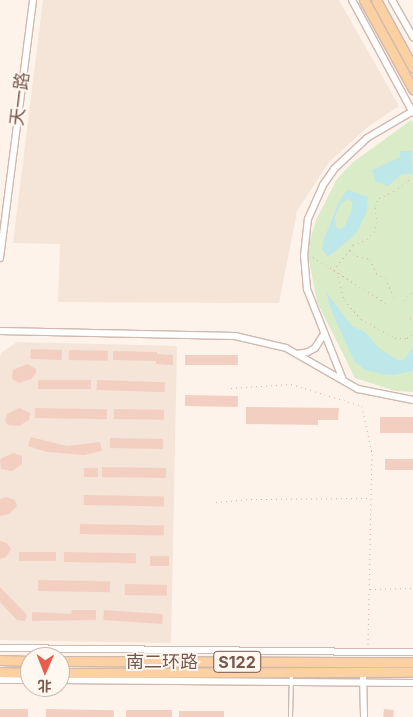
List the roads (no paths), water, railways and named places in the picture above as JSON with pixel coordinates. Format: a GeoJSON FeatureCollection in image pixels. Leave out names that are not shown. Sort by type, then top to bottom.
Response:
{"type":"FeatureCollection","features":[{"type":"Feature","properties":{"kind":"main road"},"geometry":{"type":"LineString","coordinates":[[364,0],[413,89]]}},
{"type":"Feature","properties":{"kind":"main road"},"geometry":{"type":"LineString","coordinates":[[376,0],[413,68]]}},
{"type":"Feature","properties":{"kind":"main road"},"geometry":{"type":"LineString","coordinates":[[0,660],[20,661]]}},
{"type":"Feature","properties":{"kind":"main road","name":"南二环路"},"geometry":{"type":"LineString","coordinates":[[70,661],[309,663],[413,672]]}},
{"type":"Feature","properties":{"kind":"main road"},"geometry":{"type":"LineString","coordinates":[[232,662],[232,673]]}},
{"type":"Feature","properties":{"kind":"main road","name":"南二环路"},"geometry":{"type":"LineString","coordinates":[[70,673],[232,673],[291,677],[309,672],[413,662]]}},
{"type":"Feature","properties":{"kind":"main road"},"geometry":{"type":"LineString","coordinates":[[291,663],[291,677]]}},
{"type":"Feature","properties":{"kind":"main road"},"geometry":{"type":"LineString","coordinates":[[309,663],[309,672]]}},
{"type":"Feature","properties":{"kind":"main road"},"geometry":{"type":"LineString","coordinates":[[0,672],[20,673]]}},
{"type":"Feature","properties":{"kind":"street","name":"天一路"},"geometry":{"type":"LineString","coordinates":[[0,258],[33,0]]}},
{"type":"Feature","properties":{"kind":"street"},"geometry":{"type":"LineString","coordinates":[[343,381],[307,289],[304,272],[304,239],[308,219],[314,202],[334,169],[367,138],[413,112],[352,0]]}},
{"type":"Feature","properties":{"kind":"street"},"geometry":{"type":"LineString","coordinates":[[392,0],[413,37]]}},
{"type":"Feature","properties":{"kind":"street"},"geometry":{"type":"LineString","coordinates":[[0,331],[235,336],[260,340],[296,354],[358,389],[413,400]]}},
{"type":"Feature","properties":{"kind":"street"},"geometry":{"type":"LineString","coordinates":[[296,354],[308,352],[315,348],[324,334]]}},
{"type":"Feature","properties":{"kind":"street"},"geometry":{"type":"LineString","coordinates":[[0,648],[413,652]]}},
{"type":"Feature","properties":{"kind":"street"},"geometry":{"type":"LineString","coordinates":[[363,668],[364,717]]}},
{"type":"Feature","properties":{"kind":"street"},"geometry":{"type":"LineString","coordinates":[[70,680],[291,677],[364,682],[413,682]]}},
{"type":"Feature","properties":{"kind":"street"},"geometry":{"type":"LineString","coordinates":[[0,680],[20,680]]}},
{"type":"Feature","properties":{"kind":"lane"},"geometry":{"type":"LineString","coordinates":[[290,717],[291,677]]}},
{"type":"Feature","properties":{"kind":"water"},"geometry":{"type":"Polygon","coordinates":[[[400,151],[411,151],[413,174],[402,174],[388,186],[375,181],[372,170],[400,157],[400,151]]]}},
{"type":"Feature","properties":{"kind":"water"},"geometry":{"type":"Polygon","coordinates":[[[349,190],[368,197],[367,211],[355,235],[328,257],[322,249],[324,239],[345,192],[349,190]],[[349,199],[342,202],[335,216],[336,227],[339,229],[345,226],[352,208],[352,202],[349,199]]]}},
{"type":"Feature","properties":{"kind":"water"},"geometry":{"type":"Polygon","coordinates":[[[326,292],[352,326],[365,332],[380,349],[398,360],[403,360],[413,348],[413,371],[394,375],[382,374],[365,370],[354,361],[332,312],[326,292]]]}}]}
